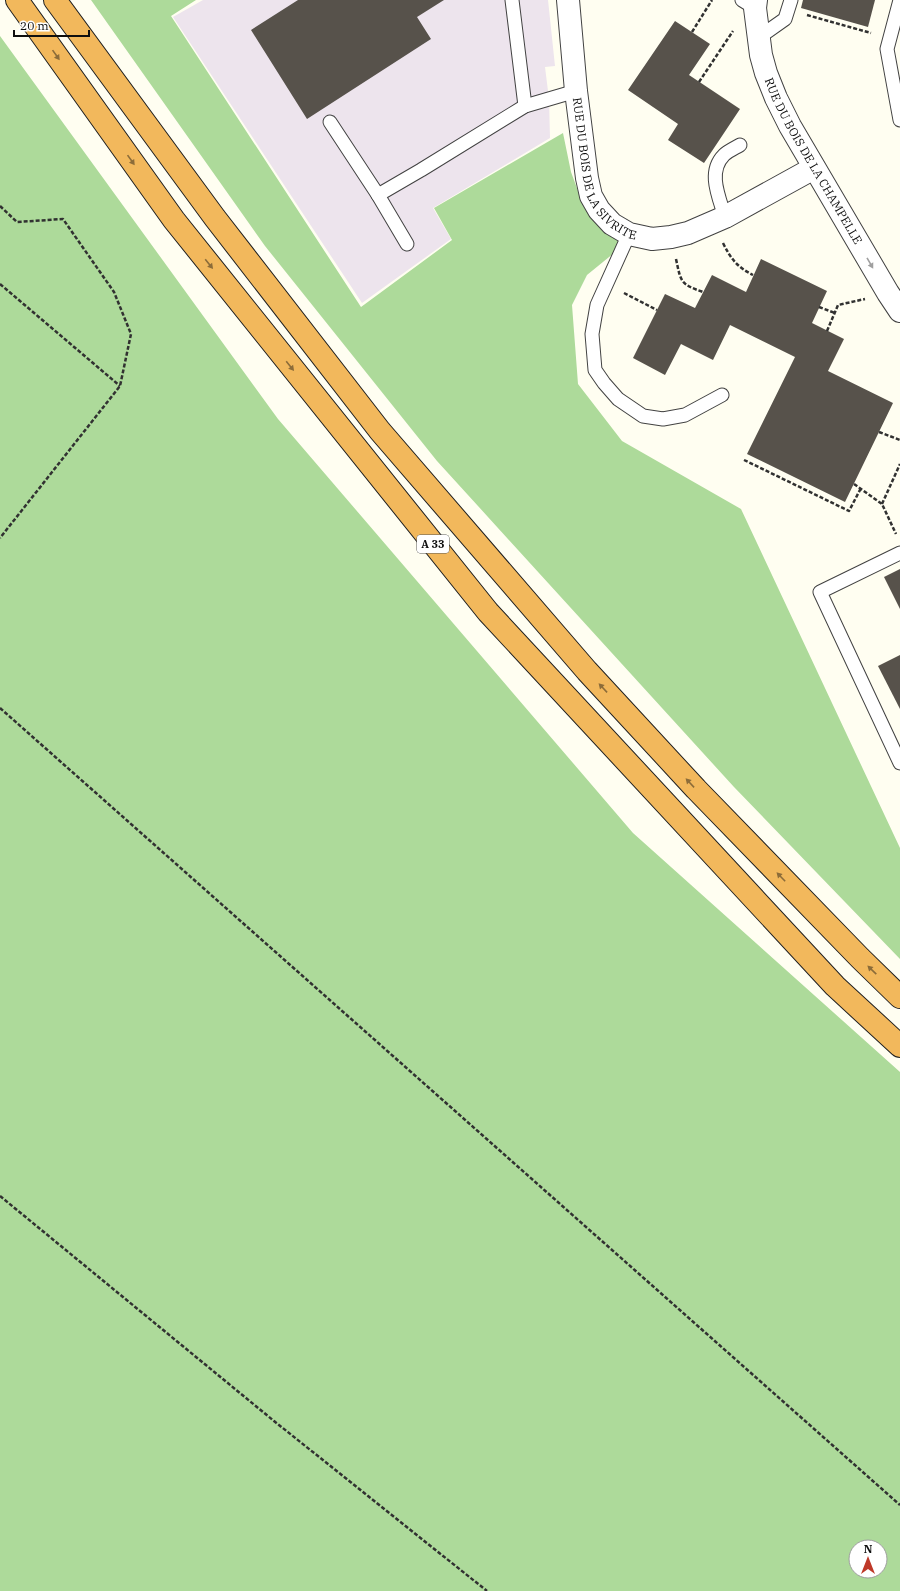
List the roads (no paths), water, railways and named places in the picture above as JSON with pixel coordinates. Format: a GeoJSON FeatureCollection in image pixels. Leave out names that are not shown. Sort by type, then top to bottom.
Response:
{"type":"FeatureCollection","features":[{"type":"Feature","properties":{"kind":"highway","name":"A 33"},"geometry":{"type":"LineString","coordinates":[[17,0],[174,220],[488,612],[835,986],[900,1046]]}},
{"type":"Feature","properties":{"kind":"highway","name":"A 33"},"geometry":{"type":"LineString","coordinates":[[55,0],[215,218],[380,431],[504,577],[587,671],[696,789],[860,958],[900,997]]}},
{"type":"Feature","properties":{"kind":"street","name":"RUE DU BOIS DE LA SIVRITE"},"geometry":{"type":"LineString","coordinates":[[568,0],[576,91],[584,158],[591,196],[599,210],[612,224],[629,234],[652,239],[688,233],[719,220],[814,168]]}},
{"type":"Feature","properties":{"kind":"street","name":"RUE DU BOIS DE LA CHAMPELLE"},"geometry":{"type":"LineString","coordinates":[[751,3],[766,74],[790,126],[900,311]]}},
{"type":"Feature","properties":{"kind":"lane"},"geometry":{"type":"LineString","coordinates":[[512,0],[525,106]]}},
{"type":"Feature","properties":{"kind":"lane"},"geometry":{"type":"LineString","coordinates":[[758,38],[784,19],[791,0]]}},
{"type":"Feature","properties":{"kind":"lane"},"geometry":{"type":"LineString","coordinates":[[900,0],[887,49],[900,120]]}},
{"type":"Feature","properties":{"kind":"lane"},"geometry":{"type":"LineString","coordinates":[[378,195],[525,106],[576,91]]}},
{"type":"Feature","properties":{"kind":"lane"},"geometry":{"type":"LineString","coordinates":[[330,122],[378,195],[407,244]]}},
{"type":"Feature","properties":{"kind":"lane"},"geometry":{"type":"LineString","coordinates":[[719,220],[716,169],[724,154],[740,145]]}},
{"type":"Feature","properties":{"kind":"lane"},"geometry":{"type":"LineString","coordinates":[[629,234],[596,305],[592,334],[595,370],[618,399],[643,416],[663,419],[685,415],[722,394]]}},
{"type":"Feature","properties":{"kind":"lane"},"geometry":{"type":"LineString","coordinates":[[900,553],[820,592],[900,764]]}}]}
